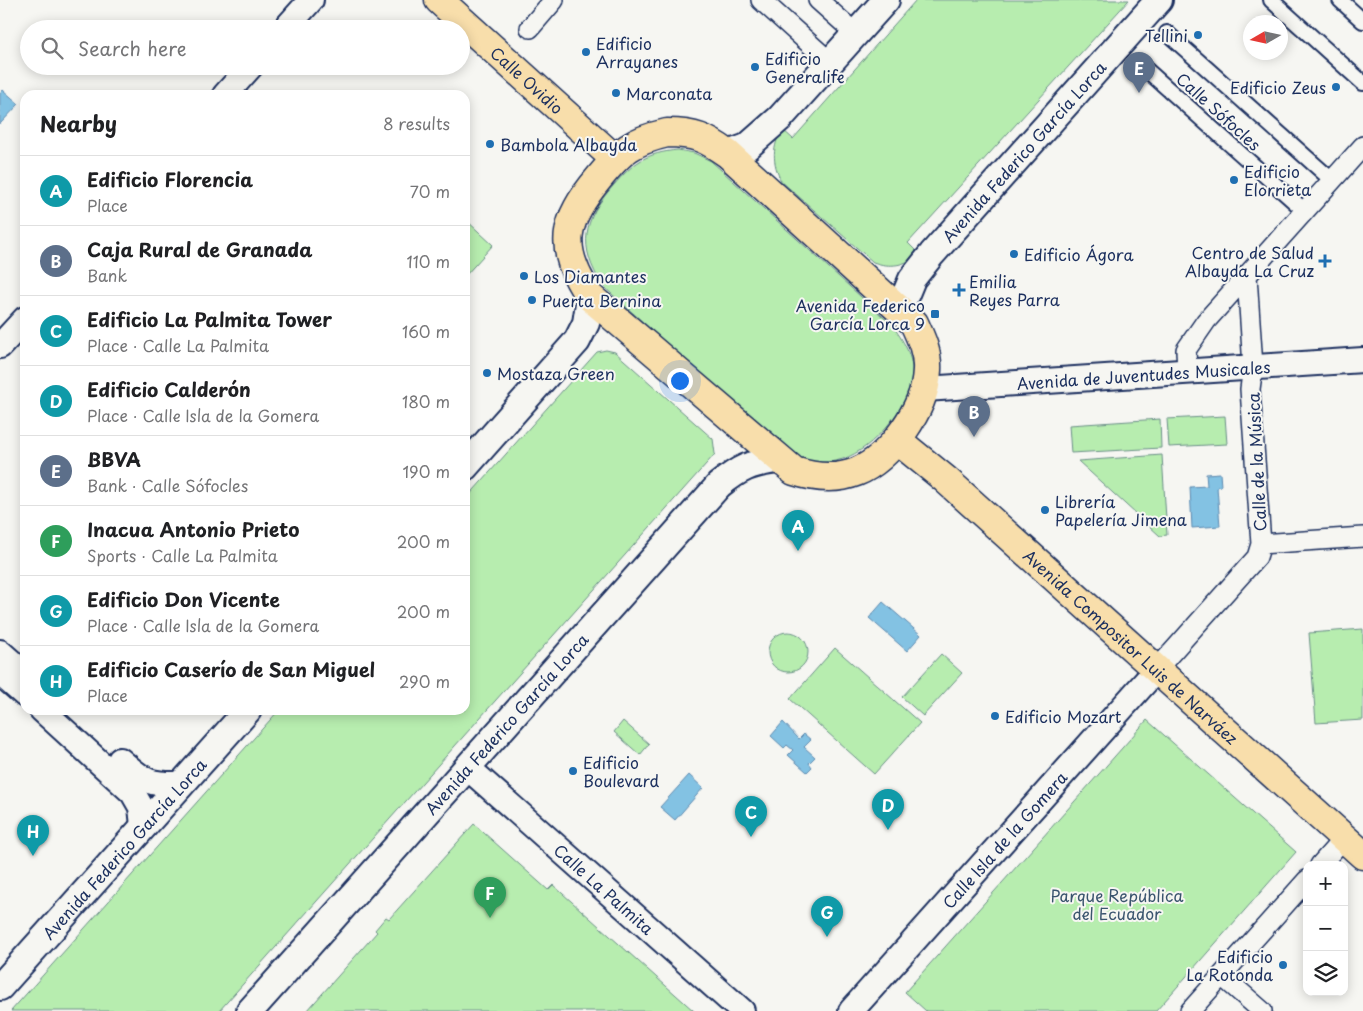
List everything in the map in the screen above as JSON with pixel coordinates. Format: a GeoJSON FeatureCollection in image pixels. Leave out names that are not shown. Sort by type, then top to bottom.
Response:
{"type":"FeatureCollection","features":[{"type":"Feature","properties":{"kind":"main road","name":"Calle Ovidio"},"geometry":{"type":"LineString","coordinates":[[439,0],[461,20]]}},
{"type":"Feature","properties":{"kind":"main road"},"geometry":{"type":"LineString","coordinates":[[728,154],[747,147],[780,118],[886,0]]}},
{"type":"Feature","properties":{"kind":"main road","name":"Avenida Federico García Lorca"},"geometry":{"type":"LineString","coordinates":[[900,308],[912,279],[932,254],[1158,0]]}},
{"type":"Feature","properties":{"kind":"main road","name":"Calle Ovidio"},"geometry":{"type":"LineString","coordinates":[[470,28],[615,158]]}},
{"type":"Feature","properties":{"kind":"main road"},"geometry":{"type":"LineString","coordinates":[[667,133],[687,133],[706,138],[728,154],[900,308],[914,323],[924,345],[927,368],[925,389],[916,413],[897,440],[878,461],[854,473],[833,478],[812,477],[794,471],[777,460],[590,297],[577,278],[570,258],[568,238],[571,219],[580,201],[615,158],[632,144],[667,133]]}},
{"type":"Feature","properties":{"kind":"main road"},"geometry":{"type":"LineString","coordinates":[[470,461],[577,341],[586,323],[590,297]]}},
{"type":"Feature","properties":{"kind":"main road","name":"Avenida Compositor Luis de Narváez"},"geometry":{"type":"LineString","coordinates":[[897,440],[944,479],[1354,847]]}},
{"type":"Feature","properties":{"kind":"main road","name":"Avenida Federico García Lorca"},"geometry":{"type":"LineString","coordinates":[[250,1011],[719,485],[740,468],[759,462],[777,460]]}},
{"type":"Feature","properties":{"kind":"main road","name":"Avenida Federico García Lorca"},"geometry":{"type":"LineString","coordinates":[[0,987],[244,715]]}},
{"type":"Feature","properties":{"kind":"street"},"geometry":{"type":"LineString","coordinates":[[293,20],[311,0]]}},
{"type":"Feature","properties":{"kind":"street"},"geometry":{"type":"LineString","coordinates":[[530,28],[554,0]]}},
{"type":"Feature","properties":{"kind":"street"},"geometry":{"type":"LineString","coordinates":[[761,0],[831,63]]}},
{"type":"Feature","properties":{"kind":"street"},"geometry":{"type":"LineString","coordinates":[[818,0],[856,34]]}},
{"type":"Feature","properties":{"kind":"street"},"geometry":{"type":"LineString","coordinates":[[1271,0],[1363,83]]}},
{"type":"Feature","properties":{"kind":"street"},"geometry":{"type":"LineString","coordinates":[[1340,0],[1363,21]]}},
{"type":"Feature","properties":{"kind":"street","name":"Calle Sófocles"},"geometry":{"type":"LineString","coordinates":[[1167,33],[1325,174]]}},
{"type":"Feature","properties":{"kind":"street","name":"Calle Sófocles"},"geometry":{"type":"LineString","coordinates":[[1140,64],[1296,204]]}},
{"type":"Feature","properties":{"kind":"street"},"geometry":{"type":"LineString","coordinates":[[229,90],[243,75]]}},
{"type":"Feature","properties":{"kind":"street"},"geometry":{"type":"LineString","coordinates":[[1187,372],[1186,350],[1206,321],[1363,146]]}},
{"type":"Feature","properties":{"kind":"street","name":"Calle de la Música"},"geometry":{"type":"LineString","coordinates":[[1157,669],[1257,557],[1260,544],[1250,389],[1253,368],[1247,276]]}},
{"type":"Feature","properties":{"kind":"street"},"geometry":{"type":"LineString","coordinates":[[0,346],[20,324]]}},
{"type":"Feature","properties":{"kind":"street","name":"Avenida de Juventudes Musicales"},"geometry":{"type":"LineString","coordinates":[[925,389],[1363,360]]}},
{"type":"Feature","properties":{"kind":"street"},"geometry":{"type":"LineString","coordinates":[[1260,544],[1363,537]]}},
{"type":"Feature","properties":{"kind":"street"},"geometry":{"type":"LineString","coordinates":[[0,652],[20,670]]}},
{"type":"Feature","properties":{"kind":"street","name":"Calle Isla de la Gomera"},"geometry":{"type":"LineString","coordinates":[[852,1011],[1157,669]]}},
{"type":"Feature","properties":{"kind":"street"},"geometry":{"type":"LineString","coordinates":[[0,673],[20,691]]}},
{"type":"Feature","properties":{"kind":"street"},"geometry":{"type":"LineString","coordinates":[[47,715],[133,793],[141,807],[143,826]]}},
{"type":"Feature","properties":{"kind":"street"},"geometry":{"type":"LineString","coordinates":[[71,715],[144,781],[161,785],[182,784]]}},
{"type":"Feature","properties":{"kind":"street","name":"Calle La Palmita"},"geometry":{"type":"LineString","coordinates":[[468,768],[742,1011]]}},
{"type":"Feature","properties":{"kind":"street"},"geometry":{"type":"LineString","coordinates":[[1328,861],[1354,847]]}},
{"type":"Feature","properties":{"kind":"street"},"geometry":{"type":"LineString","coordinates":[[1190,1011],[1303,885]]}},
{"type":"Feature","properties":{"kind":"street"},"geometry":{"type":"LineString","coordinates":[[1222,976],[1262,1011]]}},
{"type":"Feature","properties":{"kind":"green space"},"geometry":{"type":"Polygon","coordinates":[[[916,0],[1129,0],[908,243],[919,254],[897,265],[885,265],[873,262],[781,181],[774,155],[776,142],[782,129],[793,139],[916,0]]]}},
{"type":"Feature","properties":{"kind":"green space"},"geometry":{"type":"Polygon","coordinates":[[[678,150],[694,153],[711,161],[892,325],[904,343],[912,370],[911,384],[906,397],[888,425],[877,437],[854,454],[830,462],[816,462],[802,459],[787,452],[603,286],[589,258],[587,246],[587,234],[595,210],[613,186],[634,165],[649,156],[678,150]]]}},
{"type":"Feature","properties":{"kind":"green space"},"geometry":{"type":"Polygon","coordinates":[[[470,224],[493,245],[470,270],[470,224]]]}},
{"type":"Feature","properties":{"kind":"green space"},"geometry":{"type":"Polygon","coordinates":[[[606,350],[615,352],[713,439],[715,454],[219,1011],[11,1011],[275,715],[470,715],[470,494],[597,352],[606,350]]]}},
{"type":"Feature","properties":{"kind":"green space"},"geometry":{"type":"Polygon","coordinates":[[[1225,416],[1227,444],[1169,447],[1167,419],[1225,416]]]}},
{"type":"Feature","properties":{"kind":"green space"},"geometry":{"type":"Polygon","coordinates":[[[1160,419],[1161,448],[1071,453],[1069,425],[1160,419]]]}},
{"type":"Feature","properties":{"kind":"green space"},"geometry":{"type":"Polygon","coordinates":[[[1162,455],[1167,535],[1160,536],[1078,461],[1162,455]]]}},
{"type":"Feature","properties":{"kind":"green space"},"geometry":{"type":"Polygon","coordinates":[[[1363,629],[1363,720],[1316,723],[1309,633],[1363,629]]]}},
{"type":"Feature","properties":{"kind":"green space"},"geometry":{"type":"Polygon","coordinates":[[[792,632],[799,635],[805,641],[808,652],[807,660],[799,669],[792,672],[784,672],[777,669],[769,660],[768,648],[771,641],[780,633],[792,632]]]}},
{"type":"Feature","properties":{"kind":"green space"},"geometry":{"type":"Polygon","coordinates":[[[835,648],[920,723],[874,774],[790,699],[835,648]]]}},
{"type":"Feature","properties":{"kind":"green space"},"geometry":{"type":"Polygon","coordinates":[[[941,654],[962,673],[923,716],[902,697],[941,654]]]}},
{"type":"Feature","properties":{"kind":"green space","name":"Parque República del Ecuador"},"geometry":{"type":"Polygon","coordinates":[[[1147,720],[1296,852],[1156,1011],[926,1011],[905,992],[1147,720]]]}},
{"type":"Feature","properties":{"kind":"green space"},"geometry":{"type":"Polygon","coordinates":[[[623,721],[649,744],[640,755],[614,732],[623,721]]]}},
{"type":"Feature","properties":{"kind":"green space"},"geometry":{"type":"Polygon","coordinates":[[[474,824],[548,890],[553,885],[694,1011],[307,1011],[377,932],[375,930],[386,917],[389,919],[474,824]]]}},
{"type":"Feature","properties":{"kind":"water"},"geometry":{"type":"Polygon","coordinates":[[[3,90],[19,104],[0,124],[0,94],[3,90]]]}},
{"type":"Feature","properties":{"kind":"water"},"geometry":{"type":"Polygon","coordinates":[[[1220,473],[1221,486],[1217,487],[1220,526],[1192,528],[1190,487],[1207,486],[1206,474],[1220,473]]]}},
{"type":"Feature","properties":{"kind":"water"},"geometry":{"type":"Polygon","coordinates":[[[883,602],[921,635],[907,651],[869,618],[883,602]]]}},
{"type":"Feature","properties":{"kind":"water"},"geometry":{"type":"Polygon","coordinates":[[[783,722],[799,739],[804,734],[811,740],[804,747],[815,757],[809,763],[812,767],[807,772],[788,755],[793,750],[787,745],[784,748],[771,736],[783,722]]]}},
{"type":"Feature","properties":{"kind":"water"},"geometry":{"type":"Polygon","coordinates":[[[689,775],[703,788],[675,820],[660,807],[689,775]]]}},
{"type":"Feature","properties":{"kind":"place","name":"Tellini"},"geometry":{"type":"Point","coordinates":[1198,35]}},
{"type":"Feature","properties":{"kind":"place","name":"Edificio Arrayanes"},"geometry":{"type":"Point","coordinates":[586,52]}},
{"type":"Feature","properties":{"kind":"place","name":"Edificio Generalife"},"geometry":{"type":"Point","coordinates":[755,67]}},
{"type":"Feature","properties":{"kind":"place","name":"Edificio Zeus"},"geometry":{"type":"Point","coordinates":[1336,87]}},
{"type":"Feature","properties":{"kind":"place","name":"Marconata"},"geometry":{"type":"Point","coordinates":[616,93]}},
{"type":"Feature","properties":{"kind":"place","name":"BBVA"},"geometry":{"type":"Point","coordinates":[1139,93]}},
{"type":"Feature","properties":{"kind":"place","name":"Bambola Albayda"},"geometry":{"type":"Point","coordinates":[490,144]}},
{"type":"Feature","properties":{"kind":"place","name":"Edificio Elorrieta"},"geometry":{"type":"Point","coordinates":[1234,180]}},
{"type":"Feature","properties":{"kind":"place","name":"Edificio Ágora"},"geometry":{"type":"Point","coordinates":[1014,254]}},
{"type":"Feature","properties":{"kind":"place","name":"Centro de Salud Albayda La Cruz"},"geometry":{"type":"Point","coordinates":[1325,261]}},
{"type":"Feature","properties":{"kind":"place","name":"Los Diamantes"},"geometry":{"type":"Point","coordinates":[524,276]}},
{"type":"Feature","properties":{"kind":"place","name":"Emilia Reyes Parra"},"geometry":{"type":"Point","coordinates":[959,290]}},
{"type":"Feature","properties":{"kind":"place","name":"Puerta Bernina"},"geometry":{"type":"Point","coordinates":[532,300]}},
{"type":"Feature","properties":{"kind":"place","name":"Avenida Federico García Lorca 9"},"geometry":{"type":"Point","coordinates":[935,314]}},
{"type":"Feature","properties":{"kind":"place","name":"Mostaza Green"},"geometry":{"type":"Point","coordinates":[487,373]}},
{"type":"Feature","properties":{"kind":"place","name":"Caja Rural de Granada"},"geometry":{"type":"Point","coordinates":[974,437]}},
{"type":"Feature","properties":{"kind":"place","name":"Librería Papelería Jimena"},"geometry":{"type":"Point","coordinates":[1045,510]}},
{"type":"Feature","properties":{"kind":"place","name":"Edificio Florencia"},"geometry":{"type":"Point","coordinates":[798,551]}},
{"type":"Feature","properties":{"kind":"place","name":"Edificio Mozart"},"geometry":{"type":"Point","coordinates":[995,716]}},
{"type":"Feature","properties":{"kind":"place","name":"Edificio Boulevard"},"geometry":{"type":"Point","coordinates":[573,771]}},
{"type":"Feature","properties":{"kind":"place","name":"Edificio Calderón"},"geometry":{"type":"Point","coordinates":[888,830]}},
{"type":"Feature","properties":{"kind":"place","name":"Edificio La Palmita Tower"},"geometry":{"type":"Point","coordinates":[751,837]}},
{"type":"Feature","properties":{"kind":"place","name":"Edificio Caserío de San Miguel"},"geometry":{"type":"Point","coordinates":[33,856]}},
{"type":"Feature","properties":{"kind":"place","name":"Inacua Antonio Prieto"},"geometry":{"type":"Point","coordinates":[490,918]}},
{"type":"Feature","properties":{"kind":"place","name":"Edificio Don Vicente"},"geometry":{"type":"Point","coordinates":[827,937]}},
{"type":"Feature","properties":{"kind":"place","name":"Edificio La Rotonda"},"geometry":{"type":"Point","coordinates":[1283,965]}}]}
